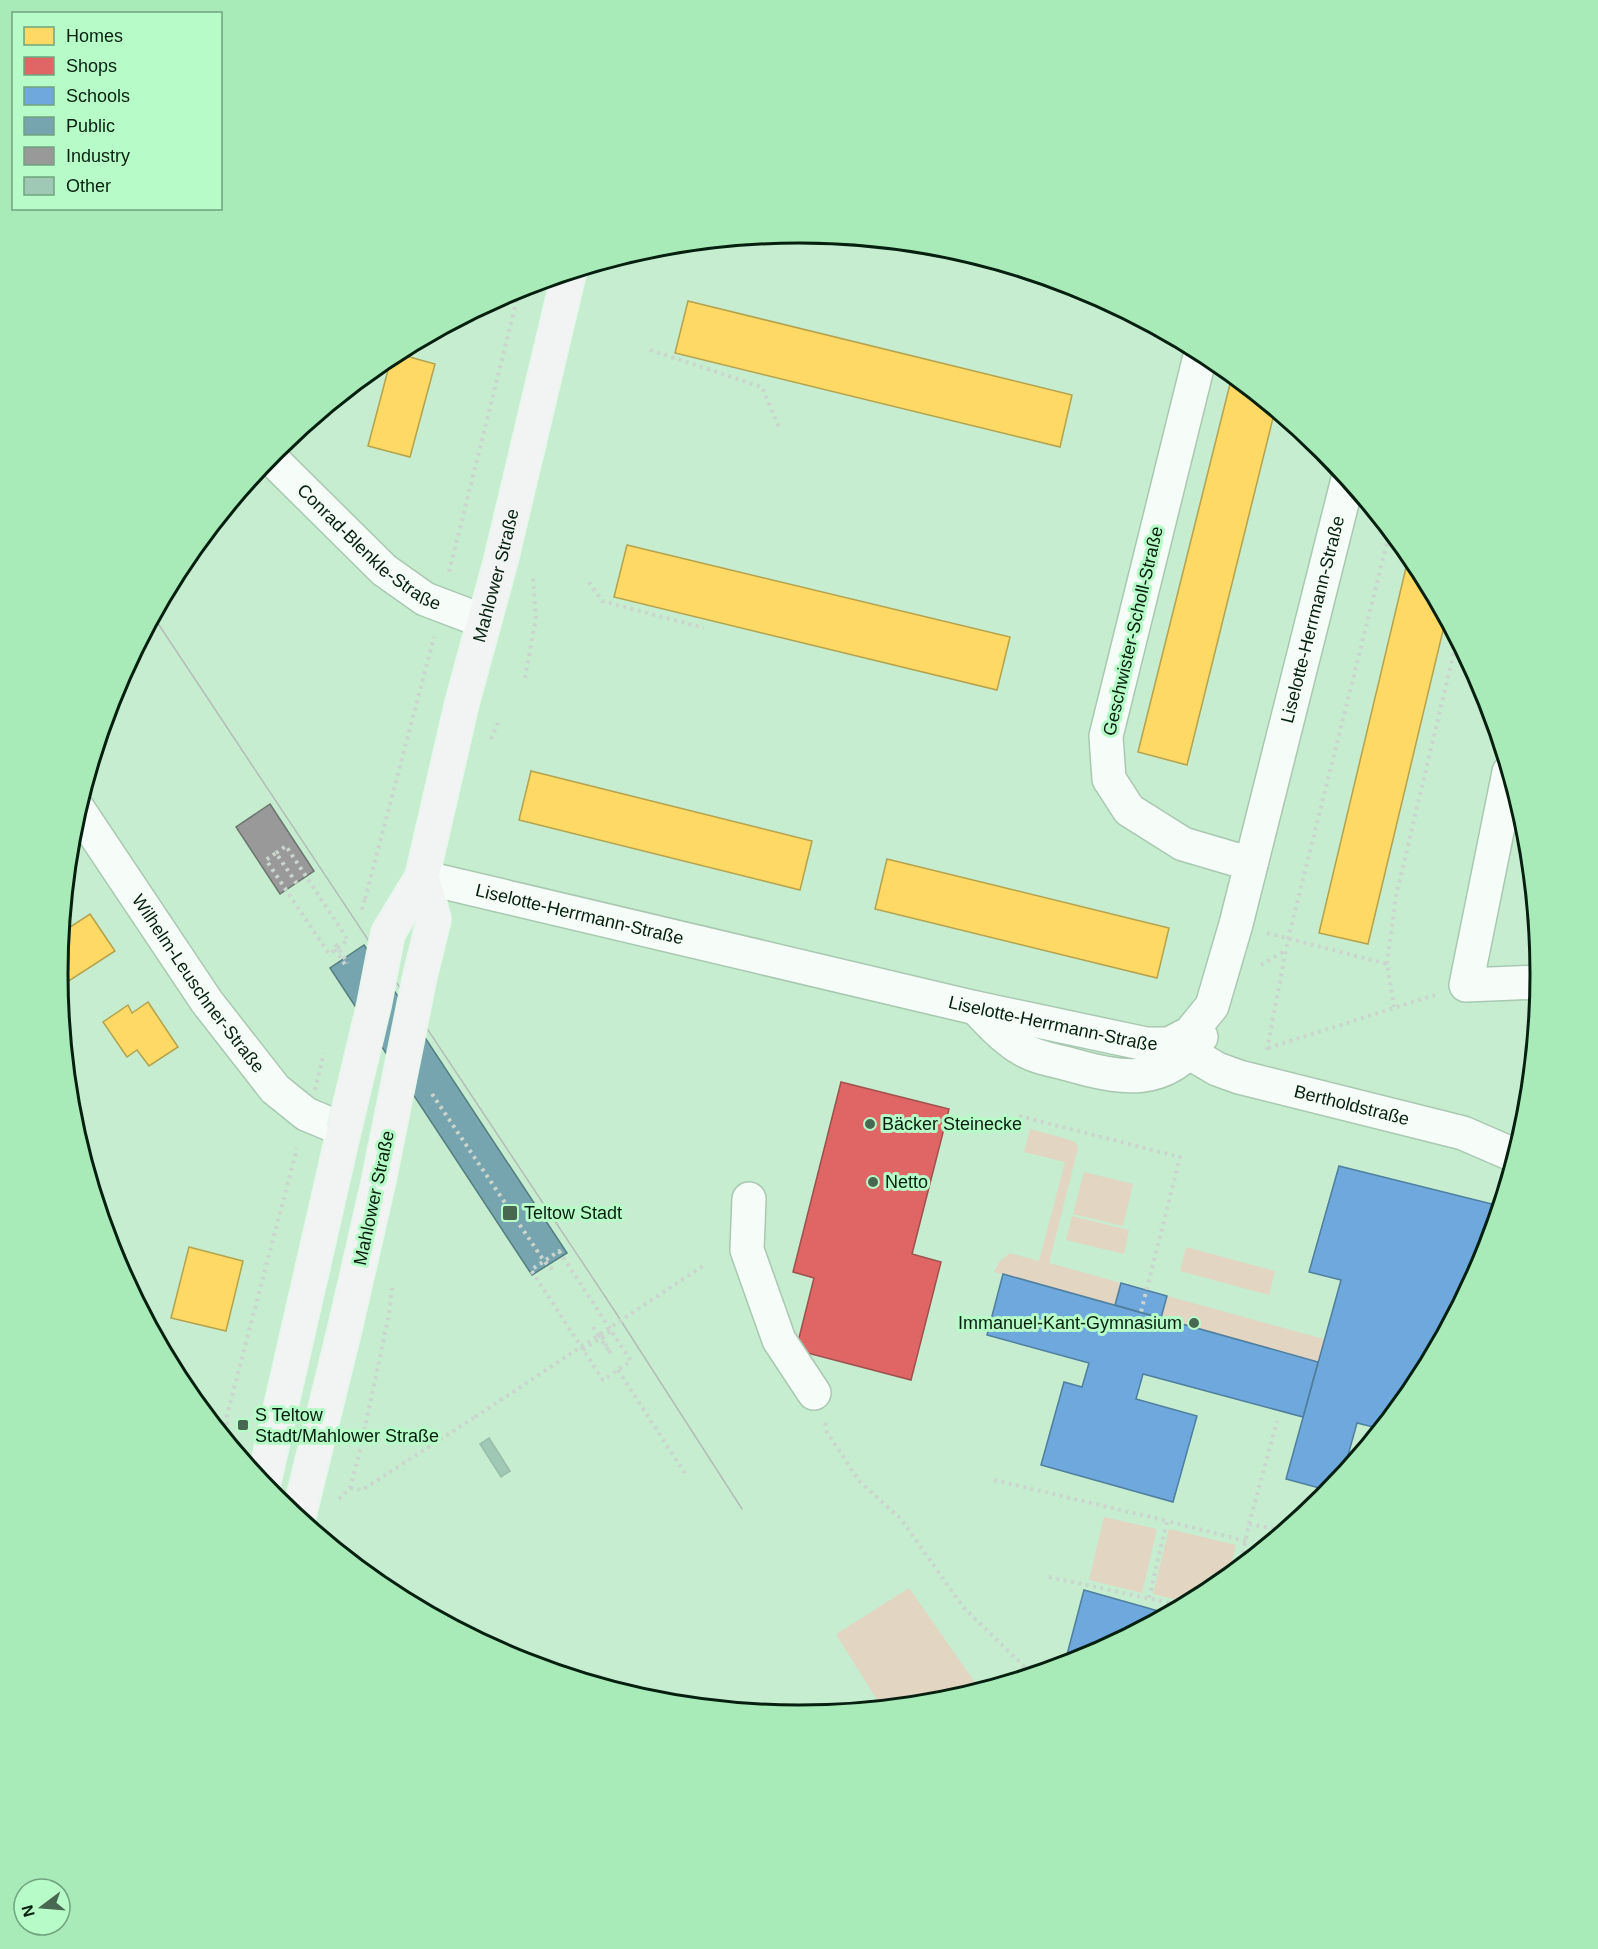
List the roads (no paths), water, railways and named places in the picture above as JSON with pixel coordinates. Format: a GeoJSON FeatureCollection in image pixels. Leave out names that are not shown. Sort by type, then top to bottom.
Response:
{"type":"FeatureCollection","features":[{"type":"Feature","properties":{"kind":"main road","name":"Mahlower Straße"},"geometry":{"type":"LineString","coordinates":[[265,1474],[374,1005],[388,933],[422,877],[459,713],[501,560],[567,281]]}},
{"type":"Feature","properties":{"kind":"main road","name":"Mahlower Straße"},"geometry":{"type":"LineString","coordinates":[[300,1509],[378,1184],[420,976],[434,919],[422,877]]}},
{"type":"Feature","properties":{"kind":"street","name":"Geschwister-Scholl-Straße"},"geometry":{"type":"LineString","coordinates":[[1198,361],[1106,736],[1109,779],[1129,810],[1183,844],[1251,864]]}},
{"type":"Feature","properties":{"kind":"street","name":"Conrad-Blenkle-Straße"},"geometry":{"type":"LineString","coordinates":[[276,463],[384,570],[425,599],[483,621]]}},
{"type":"Feature","properties":{"kind":"street","name":"Liselotte-Herrmann-Straße"},"geometry":{"type":"LineString","coordinates":[[422,877],[976,1008],[1146,1044],[1169,1044],[1190,1033],[1212,1006],[1236,924],[1346,488]]}},
{"type":"Feature","properties":{"kind":"street"},"geometry":{"type":"LineString","coordinates":[[1506,786],[1466,985],[1530,982]]}},
{"type":"Feature","properties":{"kind":"street","name":"Wilhelm-Leuschner-Straße"},"geometry":{"type":"LineString","coordinates":[[85,819],[207,1002],[275,1089],[310,1102],[344,1130]]}},
{"type":"Feature","properties":{"kind":"street"},"geometry":{"type":"LineString","coordinates":[[976,1008],[1002,1035],[1023,1050],[1092,1071],[1119,1076],[1143,1075],[1162,1071],[1178,1064],[1190,1053],[1207,1028],[1212,1006]]}},
{"type":"Feature","properties":{"kind":"street","name":"Bertholdstraße"},"geometry":{"type":"LineString","coordinates":[[1190,1053],[1217,1069],[1239,1077],[1463,1133],[1508,1153]]}},
{"type":"Feature","properties":{"kind":"street"},"geometry":{"type":"LineString","coordinates":[[749,1199],[747,1250],[779,1340],[814,1393]]}},
{"type":"Feature","properties":{"kind":"tram line"},"geometry":{"type":"LineString","coordinates":[[158,624],[614,1310],[742,1509]]}},
{"type":"Feature","properties":{"kind":"place","name":"Bäcker Steinecke"},"geometry":{"type":"Point","coordinates":[870,1124]}},
{"type":"Feature","properties":{"kind":"place","name":"Netto"},"geometry":{"type":"Point","coordinates":[873,1182]}},
{"type":"Feature","properties":{"kind":"place","name":"Teltow Stadt"},"geometry":{"type":"Point","coordinates":[510,1213]}},
{"type":"Feature","properties":{"kind":"place","name":"Immanuel-Kant-Gymnasium"},"geometry":{"type":"Point","coordinates":[1194,1323]}},
{"type":"Feature","properties":{"kind":"place","name":"S Teltow Stadt/Mahlower Straße"},"geometry":{"type":"Point","coordinates":[243,1425]}}]}
